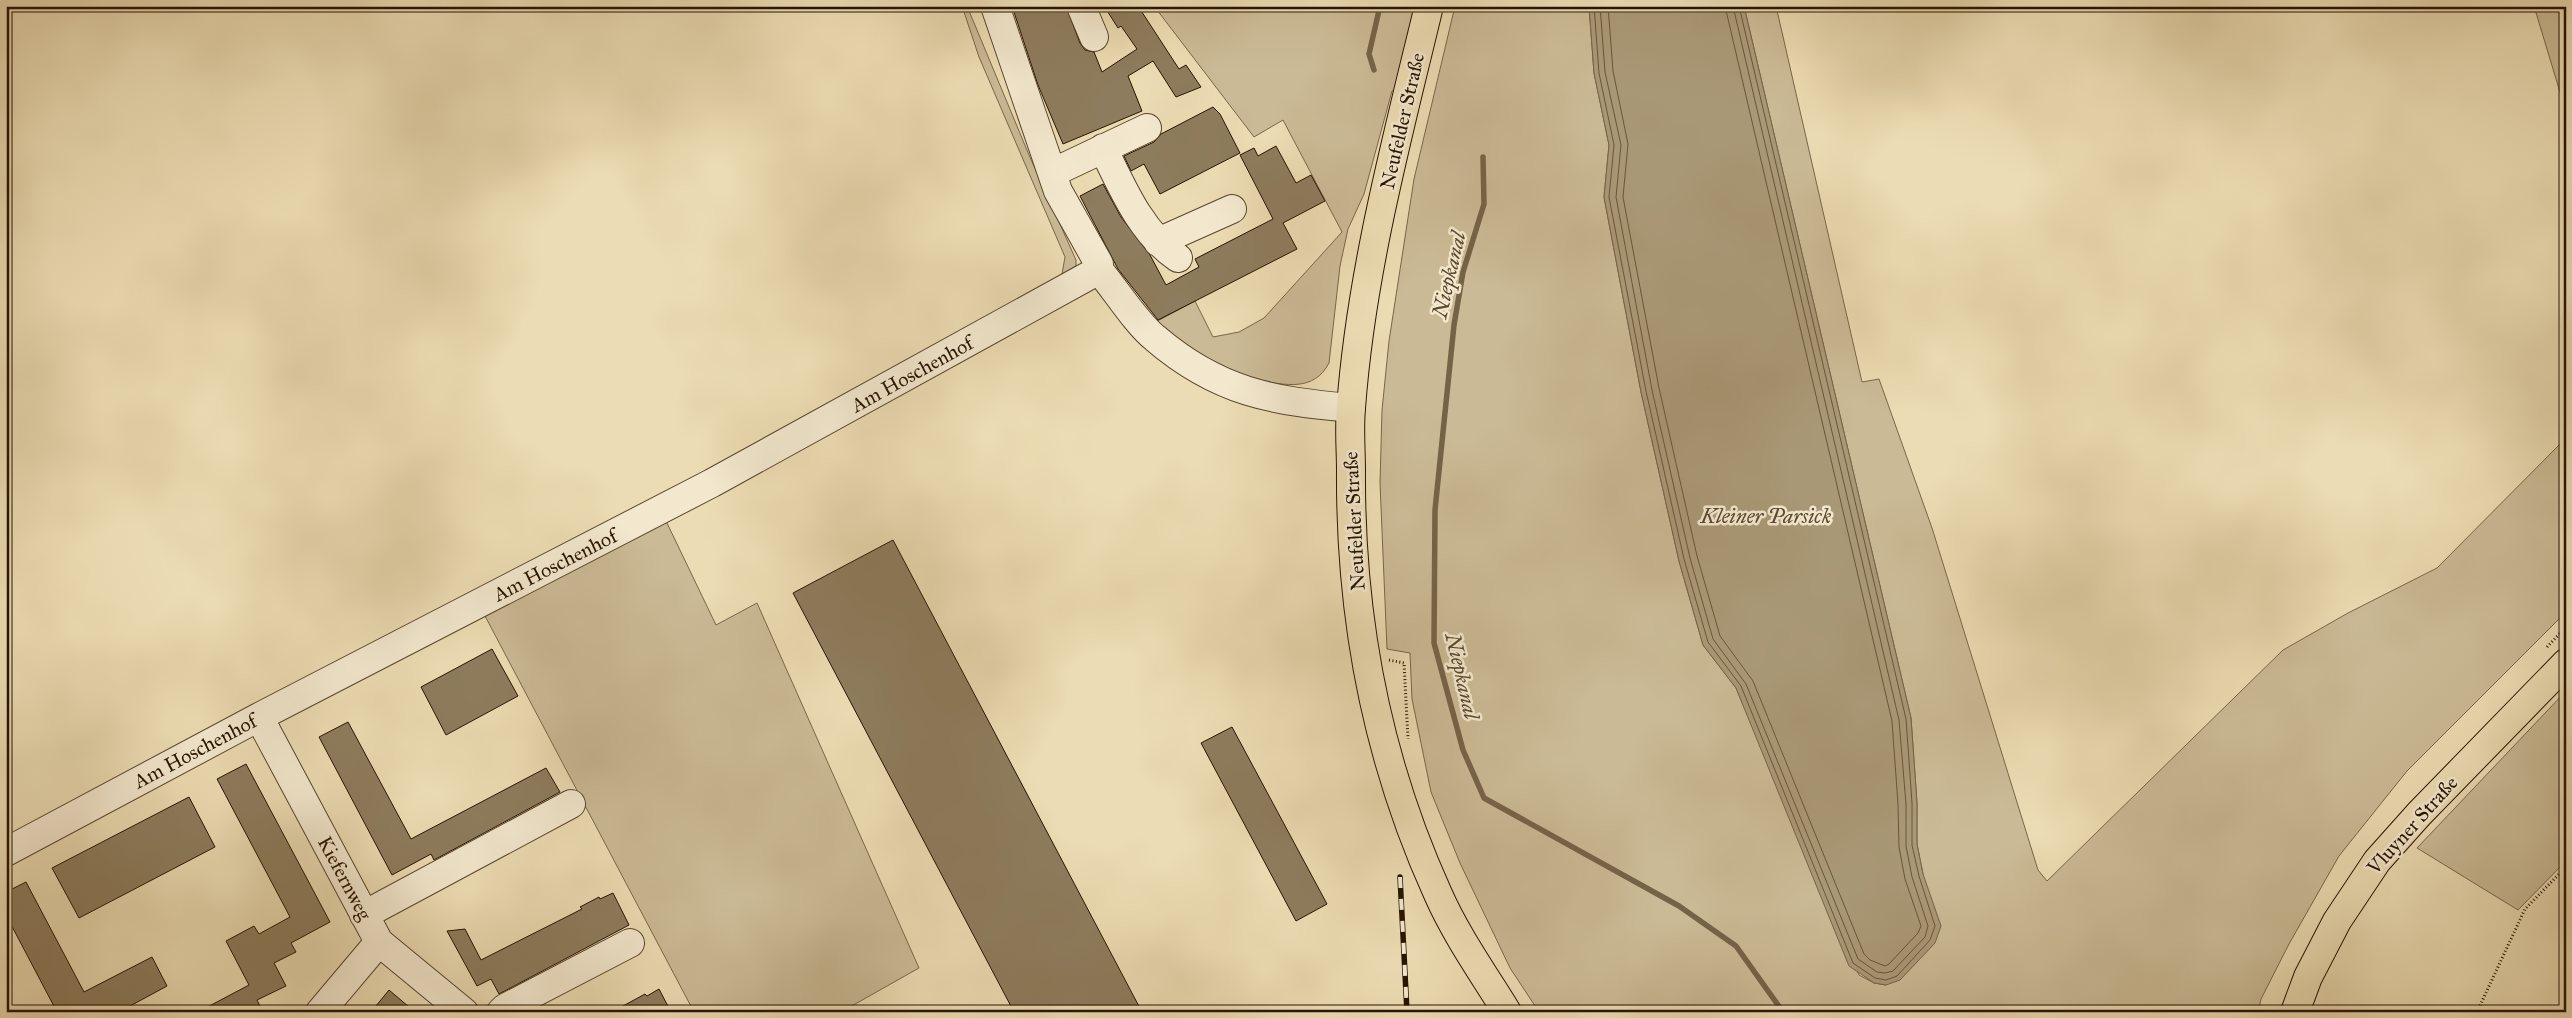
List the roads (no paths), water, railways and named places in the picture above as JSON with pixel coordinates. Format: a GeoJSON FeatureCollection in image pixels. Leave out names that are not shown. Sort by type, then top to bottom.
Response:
{"type":"FeatureCollection","features":[{"type":"Feature","properties":{"kind":"main road","name":"Neufelder Straße"},"geometry":{"type":"LineString","coordinates":[[1429,6],[1372,250],[1351,408],[1350,522],[1356,584],[1376,718],[1398,795],[1438,895],[1457,932],[1507,1012]]}},
{"type":"Feature","properties":{"kind":"main road","name":"Vluyner Straße"},"geometry":{"type":"LineString","coordinates":[[2295,1012],[2308,977],[2337,921],[2377,861],[2419,814],[2566,663]]}},
{"type":"Feature","properties":{"kind":"street"},"geometry":{"type":"LineString","coordinates":[[995,6],[1058,191],[1099,264],[1099,270],[1153,337],[1208,376],[1253,394],[1290,402],[1351,408]]}},
{"type":"Feature","properties":{"kind":"street"},"geometry":{"type":"LineString","coordinates":[[1081,6],[1094,37]]}},
{"type":"Feature","properties":{"kind":"street"},"geometry":{"type":"LineString","coordinates":[[1052,173],[1147,128]]}},
{"type":"Feature","properties":{"kind":"street"},"geometry":{"type":"LineString","coordinates":[[1103,148],[1147,229],[1168,250],[1232,209]]}},
{"type":"Feature","properties":{"kind":"street","name":"Am Hoschenhof"},"geometry":{"type":"LineString","coordinates":[[6,852],[259,717],[712,483],[1099,270]]}},
{"type":"Feature","properties":{"kind":"street","name":"Kiefernweg"},"geometry":{"type":"LineString","coordinates":[[259,717],[379,942],[464,1012]]}},
{"type":"Feature","properties":{"kind":"street"},"geometry":{"type":"LineString","coordinates":[[364,915],[571,804]]}},
{"type":"Feature","properties":{"kind":"street"},"geometry":{"type":"LineString","coordinates":[[320,1012],[379,942]]}},
{"type":"Feature","properties":{"kind":"street"},"geometry":{"type":"LineString","coordinates":[[501,1012],[504,1008],[630,943]]}},
{"type":"Feature","properties":{"kind":"water","name":"Kleiner Parsick"},"geometry":{"type":"Polygon","coordinates":[[[1589,6],[1744,6],[1911,718],[1917,803],[1917,844],[1923,874],[1941,926],[1935,943],[1900,980],[1886,985],[1874,983],[1849,966],[1736,688],[1703,645],[1679,561],[1641,392],[1604,197],[1609,145],[1594,73],[1589,6]]]}},
{"type":"Feature","properties":{"kind":"waterway","name":"Niepkanal"},"geometry":{"type":"LineString","coordinates":[[1374,70],[1369,54],[1380,6]]}},
{"type":"Feature","properties":{"kind":"waterway","name":"Niepkanal"},"geometry":{"type":"LineString","coordinates":[[1483,157],[1484,204],[1463,272],[1454,325],[1435,510],[1434,643],[1463,750],[1484,798],[1679,906],[1736,946],[1783,1012]]}},
{"type":"Feature","properties":{"kind":"railway"},"geometry":{"type":"LineString","coordinates":[[1400,877],[1407,1012]]}}]}
